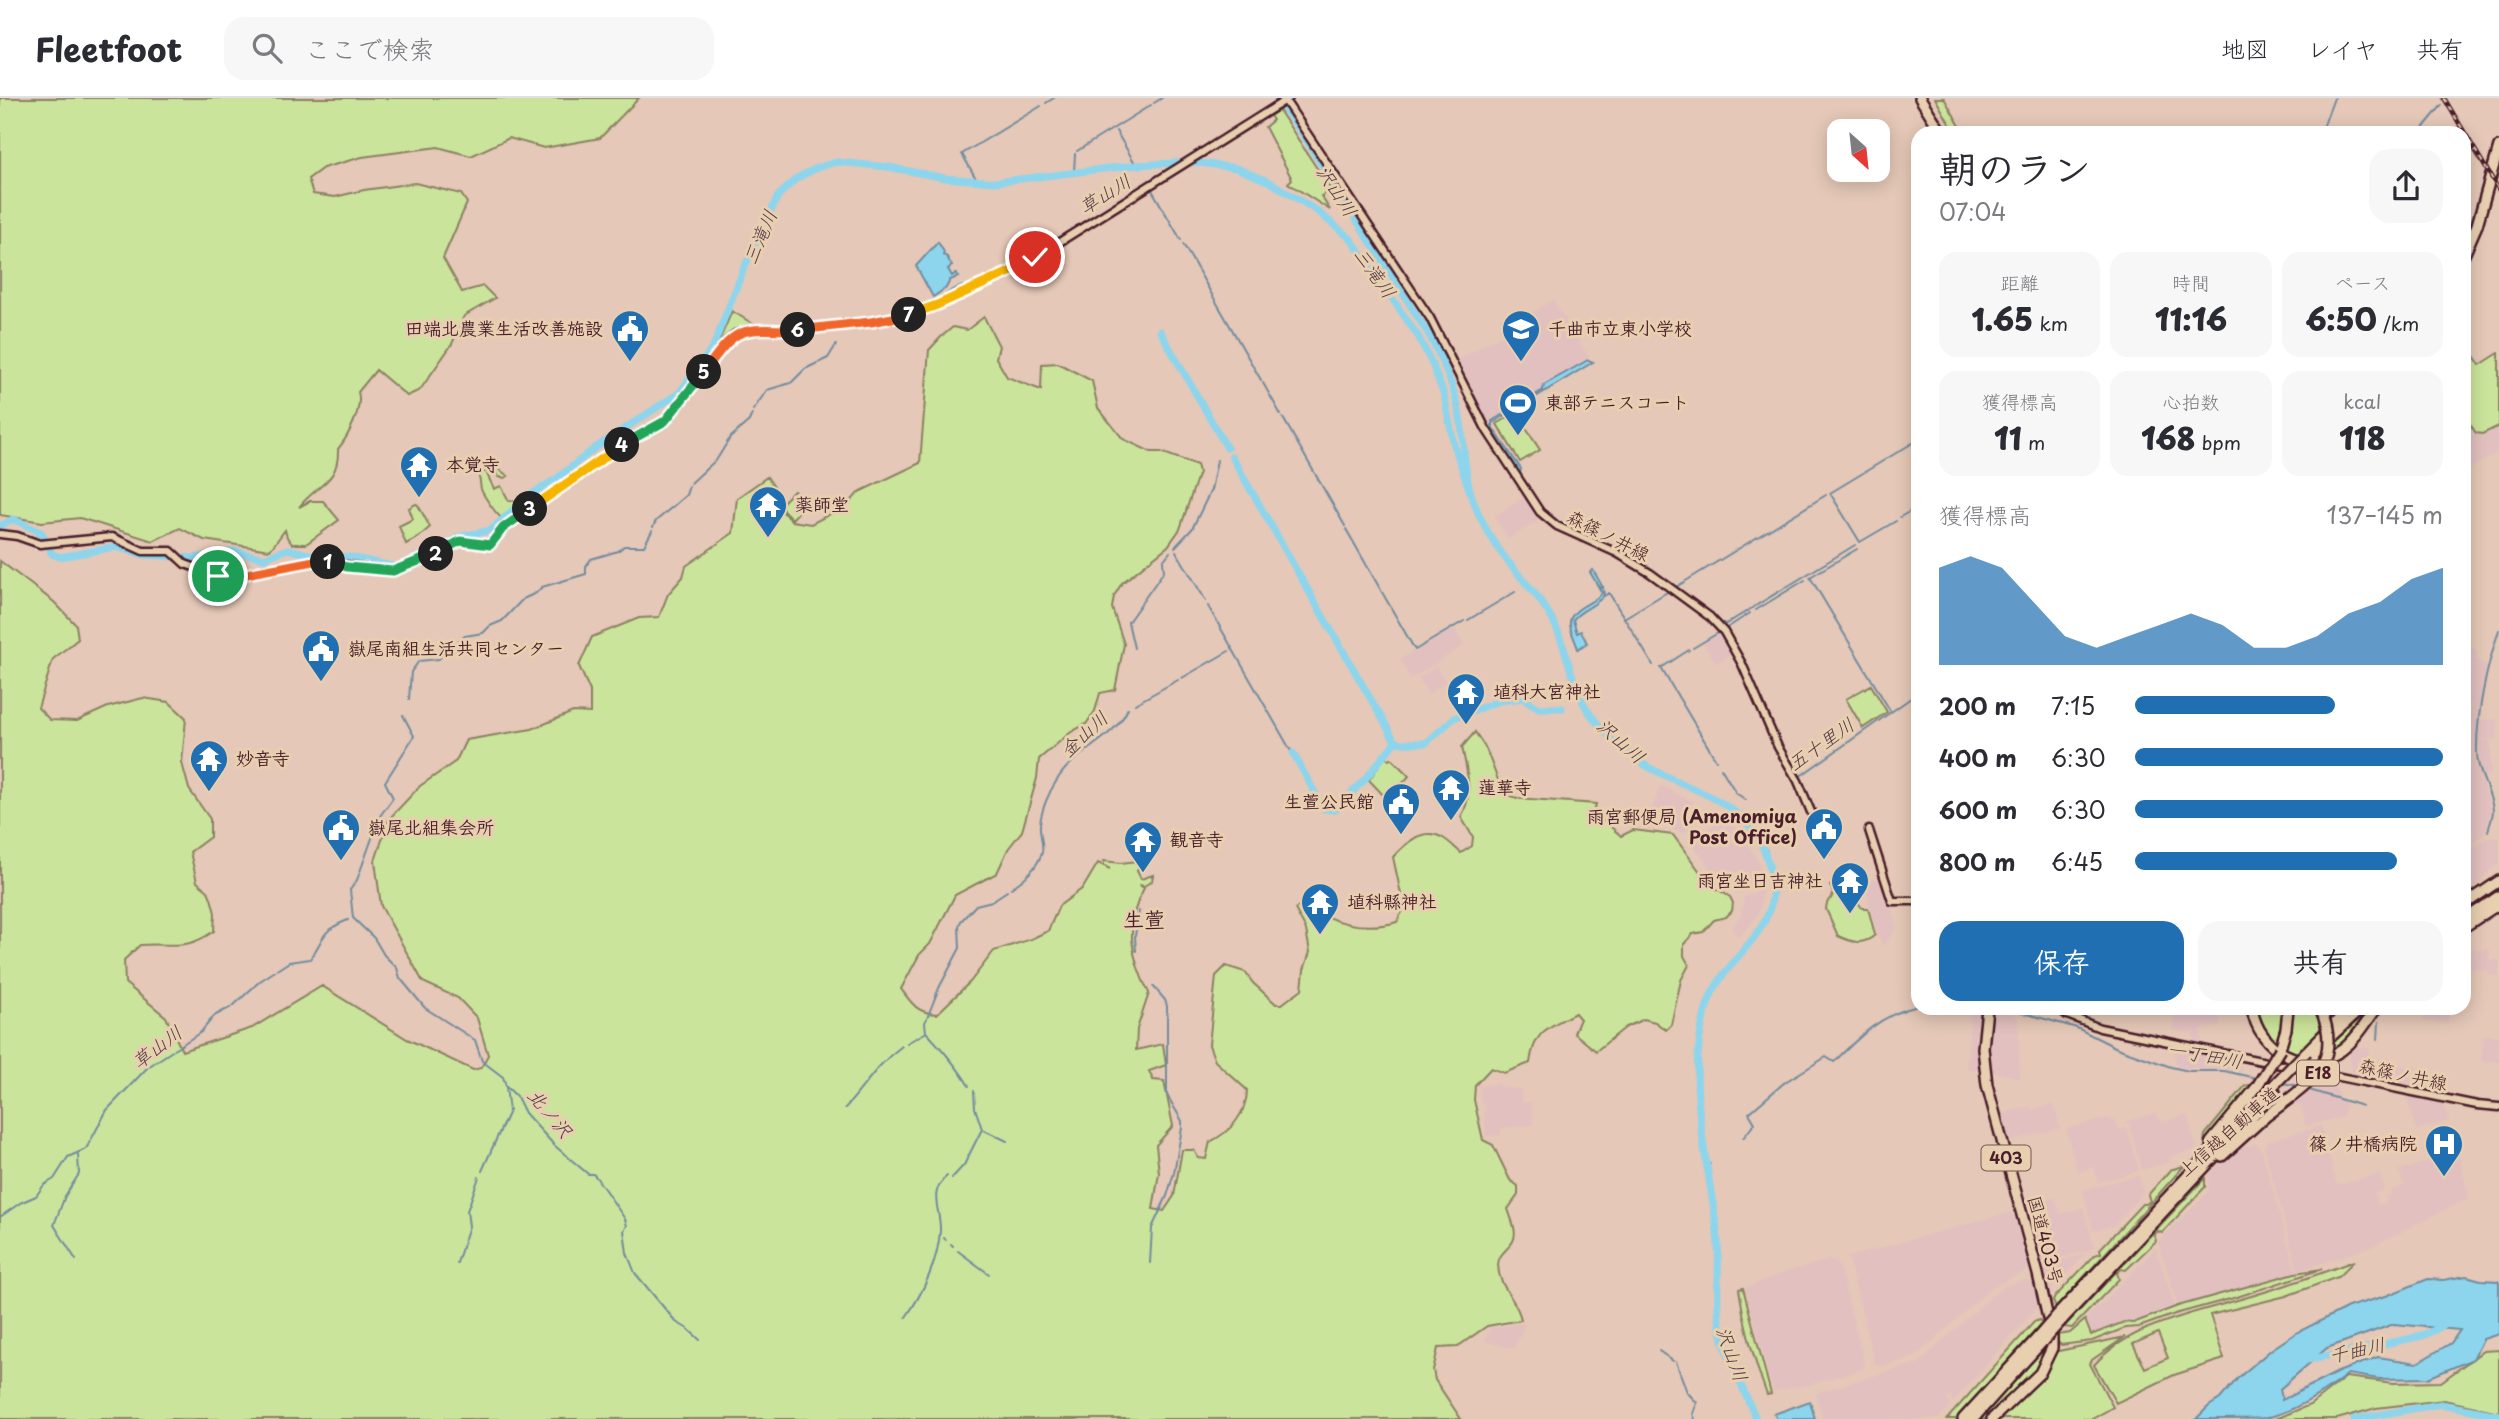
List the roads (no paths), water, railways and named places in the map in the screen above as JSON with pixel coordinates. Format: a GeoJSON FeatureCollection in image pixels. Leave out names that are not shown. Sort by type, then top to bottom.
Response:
{"type":"FeatureCollection","features":[{"type":"Feature","properties":{"kind":"highway"},"geometry":{"type":"LineString","coordinates":[[1920,98],[1938,126]]}},
{"type":"Feature","properties":{"kind":"highway"},"geometry":{"type":"LineString","coordinates":[[1927,98],[1944,126]]}},
{"type":"Feature","properties":{"kind":"highway"},"geometry":{"type":"LineString","coordinates":[[2471,238],[2499,148]]}},
{"type":"Feature","properties":{"kind":"highway"},"geometry":{"type":"LineString","coordinates":[[2487,903],[2499,881]]}},
{"type":"Feature","properties":{"kind":"highway"},"geometry":{"type":"LineString","coordinates":[[2471,915],[2499,889]]}},
{"type":"Feature","properties":{"kind":"highway"},"geometry":{"type":"LineString","coordinates":[[2471,915],[2499,896]]}},
{"type":"Feature","properties":{"kind":"highway","name":"国道403号"},"geometry":{"type":"LineString","coordinates":[[1986,1015],[1983,1048],[1987,1085],[2038,1273],[2052,1336],[2052,1348],[2034,1381],[1992,1419]]}},
{"type":"Feature","properties":{"kind":"highway"},"geometry":{"type":"LineString","coordinates":[[2254,1015],[2258,1029],[2271,1046],[2289,1057],[2309,1060],[2328,1057],[2346,1047],[2371,1015]]}},
{"type":"Feature","properties":{"kind":"highway","name":"上信越自動車道"},"geometry":{"type":"LineString","coordinates":[[2111,1262],[2197,1171],[2280,1049],[2287,1015]]}},
{"type":"Feature","properties":{"kind":"highway","name":"上信越自動車道"},"geometry":{"type":"LineString","coordinates":[[1963,1419],[2197,1171],[2305,1087],[2322,1066],[2329,1040],[2322,1015]]}},
{"type":"Feature","properties":{"kind":"highway"},"geometry":{"type":"LineString","coordinates":[[2319,1043],[2344,1015]]}},
{"type":"Feature","properties":{"kind":"highway"},"geometry":{"type":"LineString","coordinates":[[2319,1043],[2353,1015]]}},
{"type":"Feature","properties":{"kind":"highway"},"geometry":{"type":"LineString","coordinates":[[2309,1052],[2353,1015]]}},
{"type":"Feature","properties":{"kind":"highway","name":"上信越自動車道"},"geometry":{"type":"LineString","coordinates":[[2213,1144],[2272,1091],[2319,1043]]}},
{"type":"Feature","properties":{"kind":"highway","name":"上信越自動車道"},"geometry":{"type":"LineString","coordinates":[[2237,1138],[2272,1091]]}},
{"type":"Feature","properties":{"kind":"highway","name":"上信越自動車道"},"geometry":{"type":"LineString","coordinates":[[1973,1419],[2041,1338]]}},
{"type":"Feature","properties":{"kind":"main road"},"geometry":{"type":"LineString","coordinates":[[0,534],[47,544],[113,537],[144,551],[173,552],[185,564],[225,578],[314,561],[393,571],[436,555],[460,541],[490,545],[503,528],[531,508],[628,441],[665,421],[735,334],[748,330],[801,330],[871,322],[926,310],[1018,268],[1284,101]]}},
{"type":"Feature","properties":{"kind":"main road","name":"森篠ノ井線"},"geometry":{"type":"LineString","coordinates":[[1284,101],[1430,318],[1486,429],[1535,505],[1557,526],[1617,553],[1650,573],[1703,612],[1721,629],[1734,648],[1778,747],[1797,778],[1827,850]]}},
{"type":"Feature","properties":{"kind":"main road"},"geometry":{"type":"LineString","coordinates":[[1869,830],[1892,901],[1911,901]]}},
{"type":"Feature","properties":{"kind":"main road","name":"森篠ノ井線"},"geometry":{"type":"LineString","coordinates":[[2067,1015],[2100,1028],[2477,1105],[2499,1107]]}},
{"type":"Feature","properties":{"kind":"water"},"geometry":{"type":"Polygon","coordinates":[[[938,242],[943,255],[952,266],[948,269],[952,276],[956,273],[958,277],[950,280],[946,288],[933,297],[916,266],[938,242]]]}},
{"type":"Feature","properties":{"kind":"water"},"geometry":{"type":"Polygon","coordinates":[[[1588,360],[1593,362],[1493,423],[1493,428],[1521,469],[1520,474],[1492,432],[1492,421],[1543,390],[1544,385],[1588,360]]]}},
{"type":"Feature","properties":{"kind":"water"},"geometry":{"type":"Polygon","coordinates":[[[1593,570],[1602,586],[1600,588],[1603,587],[1604,595],[1573,620],[1577,633],[1581,631],[1587,643],[1578,649],[1571,628],[1571,617],[1602,593],[1590,572],[1593,570]]]}},
{"type":"Feature","properties":{"kind":"water"},"geometry":{"type":"Polygon","coordinates":[[[2466,1276],[2499,1281],[2499,1334],[2483,1339],[2473,1359],[2428,1378],[2379,1379],[2348,1374],[2310,1400],[2267,1418],[2196,1419],[2220,1399],[2238,1378],[2296,1333],[2348,1307],[2386,1296],[2428,1279],[2443,1280],[2466,1276]],[[2394,1324],[2327,1348],[2280,1389],[2282,1400],[2338,1372],[2378,1357],[2417,1363],[2451,1343],[2460,1330],[2394,1324]]]}},
{"type":"Feature","properties":{"kind":"water"},"geometry":{"type":"Polygon","coordinates":[[[1810,1401],[1815,1419],[1777,1419],[1774,1414],[1810,1401]]]}},
{"type":"Feature","properties":{"kind":"waterway"},"geometry":{"type":"LineString","coordinates":[[1046,103],[1054,98]]}},
{"type":"Feature","properties":{"kind":"waterway"},"geometry":{"type":"LineString","coordinates":[[1154,103],[1162,98]]}},
{"type":"Feature","properties":{"kind":"waterway","name":"沢山川"},"geometry":{"type":"LineString","coordinates":[[1277,98],[1429,335],[1448,375],[1458,406],[1467,478],[1477,510],[1497,547],[1550,616],[1587,709],[1606,733],[1634,758],[1726,805],[1754,832],[1764,850],[1771,874],[1769,912],[1761,928],[1716,986],[1708,1003],[1701,1032],[1697,1089],[1718,1243],[1721,1333],[1756,1419]]}},
{"type":"Feature","properties":{"kind":"waterway"},"geometry":{"type":"LineString","coordinates":[[2324,126],[2334,98]]}},
{"type":"Feature","properties":{"kind":"waterway"},"geometry":{"type":"LineString","coordinates":[[1077,151],[1151,105]]}},
{"type":"Feature","properties":{"kind":"waterway","name":"五十里川"},"geometry":{"type":"LineString","coordinates":[[2425,126],[2442,105]]}},
{"type":"Feature","properties":{"kind":"waterway"},"geometry":{"type":"LineString","coordinates":[[978,182],[962,154],[1041,106]]}},
{"type":"Feature","properties":{"kind":"waterway"},"geometry":{"type":"LineString","coordinates":[[1116,131],[1136,165]]}},
{"type":"Feature","properties":{"kind":"waterway"},"geometry":{"type":"LineString","coordinates":[[1074,172],[1075,154]]}},
{"type":"Feature","properties":{"kind":"waterway","name":"三滝川"},"geometry":{"type":"LineString","coordinates":[[0,526],[13,519],[42,533],[52,554],[60,557],[116,547],[144,555],[195,558],[234,551],[264,558],[288,549],[397,567],[435,552],[458,537],[491,530],[527,497],[679,393],[713,347],[744,268],[778,196],[797,178],[837,162],[888,167],[945,178],[995,182],[1136,165],[1193,162],[1236,168],[1270,182],[1317,211],[1351,239],[1418,336],[1444,395],[1454,445],[1470,492]]}},
{"type":"Feature","properties":{"kind":"waterway","name":"草山川"},"geometry":{"type":"LineString","coordinates":[[1055,241],[1166,172]]}},
{"type":"Feature","properties":{"kind":"waterway"},"geometry":{"type":"LineString","coordinates":[[1152,190],[1181,240]]}},
{"type":"Feature","properties":{"kind":"waterway"},"geometry":{"type":"LineString","coordinates":[[1183,244],[1261,380]]}},
{"type":"Feature","properties":{"kind":"waterway","name":"草山川"},"geometry":{"type":"LineString","coordinates":[[936,302],[952,290],[963,286]]}},
{"type":"Feature","properties":{"kind":"waterway","name":"草山川"},"geometry":{"type":"LineString","coordinates":[[875,318],[905,313]]}},
{"type":"Feature","properties":{"kind":"waterway"},"geometry":{"type":"LineString","coordinates":[[1160,331],[1227,448]]}},
{"type":"Feature","properties":{"kind":"waterway","name":"草山川"},"geometry":{"type":"LineString","coordinates":[[753,410],[767,390],[791,383],[805,369],[828,358],[836,345]]}},
{"type":"Feature","properties":{"kind":"waterway"},"geometry":{"type":"LineString","coordinates":[[1263,383],[1281,415]]}},
{"type":"Feature","properties":{"kind":"waterway","name":"草山川"},"geometry":{"type":"LineString","coordinates":[[691,483],[717,459],[730,438],[749,421],[752,414]]}},
{"type":"Feature","properties":{"kind":"waterway"},"geometry":{"type":"LineString","coordinates":[[1283,418],[1345,526]]}},
{"type":"Feature","properties":{"kind":"waterway"},"geometry":{"type":"LineString","coordinates":[[1896,521],[1860,542],[1830,493],[1911,444]]}},
{"type":"Feature","properties":{"kind":"waterway"},"geometry":{"type":"LineString","coordinates":[[1232,457],[1253,494]]}},
{"type":"Feature","properties":{"kind":"waterway"},"geometry":{"type":"LineString","coordinates":[[1175,547],[1192,529],[1211,490],[1217,460]]}},
{"type":"Feature","properties":{"kind":"waterway","name":"草山川"},"geometry":{"type":"LineString","coordinates":[[653,527],[656,521],[686,495],[689,486]]}},
{"type":"Feature","properties":{"kind":"waterway"},"geometry":{"type":"LineString","coordinates":[[1826,495],[1676,587],[1726,624],[1855,545]]}},
{"type":"Feature","properties":{"kind":"waterway"},"geometry":{"type":"LineString","coordinates":[[1255,497],[1288,555]]}},
{"type":"Feature","properties":{"kind":"waterway"},"geometry":{"type":"LineString","coordinates":[[1900,517],[1911,511]]}},
{"type":"Feature","properties":{"kind":"waterway"},"geometry":{"type":"LineString","coordinates":[[1346,529],[1415,650],[1464,621]]}},
{"type":"Feature","properties":{"kind":"waterway","name":"草山川"},"geometry":{"type":"LineString","coordinates":[[409,699],[411,672],[419,661],[439,659],[447,649],[465,636],[483,633],[490,626],[502,621],[523,599],[542,587],[586,574],[586,566],[591,559],[618,551],[624,546],[644,546],[652,531]]}},
{"type":"Feature","properties":{"kind":"waterway"},"geometry":{"type":"LineString","coordinates":[[1857,549],[1810,577],[1891,712]]}},
{"type":"Feature","properties":{"kind":"waterway"},"geometry":{"type":"LineString","coordinates":[[1176,551],[1206,601]]}},
{"type":"Feature","properties":{"kind":"waterway"},"geometry":{"type":"LineString","coordinates":[[1134,648],[1128,622],[1164,571],[1163,561],[1170,552]]}},
{"type":"Feature","properties":{"kind":"waterway"},"geometry":{"type":"LineString","coordinates":[[1289,557],[1373,703]]}},
{"type":"Feature","properties":{"kind":"waterway"},"geometry":{"type":"LineString","coordinates":[[1756,610],[1805,580]]}},
{"type":"Feature","properties":{"kind":"waterway"},"geometry":{"type":"LineString","coordinates":[[1624,618],[1669,591]]}},
{"type":"Feature","properties":{"kind":"waterway"},"geometry":{"type":"LineString","coordinates":[[1468,620],[1515,592]]}},
{"type":"Feature","properties":{"kind":"waterway"},"geometry":{"type":"LineString","coordinates":[[1604,596],[1609,593],[1653,665]]}},
{"type":"Feature","properties":{"kind":"waterway"},"geometry":{"type":"LineString","coordinates":[[1208,606],[1291,751]]}},
{"type":"Feature","properties":{"kind":"waterway"},"geometry":{"type":"LineString","coordinates":[[1727,628],[1750,613]]}},
{"type":"Feature","properties":{"kind":"waterway","name":"一丁田川"},"geometry":{"type":"LineString","coordinates":[[2488,831],[2493,810],[2478,760],[2477,738],[2483,691],[2499,630]]}},
{"type":"Feature","properties":{"kind":"waterway"},"geometry":{"type":"LineString","coordinates":[[1693,648],[1718,633]]}},
{"type":"Feature","properties":{"kind":"waterway"},"geometry":{"type":"LineString","coordinates":[[1689,650],[1661,668],[1716,760]]}},
{"type":"Feature","properties":{"kind":"waterway","name":"金山川"},"geometry":{"type":"LineString","coordinates":[[1182,678],[1229,651]]}},
{"type":"Feature","properties":{"kind":"waterway","name":"金山川"},"geometry":{"type":"LineString","coordinates":[[1135,704],[1178,680]]}},
{"type":"Feature","properties":{"kind":"waterway"},"geometry":{"type":"LineString","coordinates":[[1376,708],[1395,741],[1402,743],[1426,743],[1454,718],[1499,701],[1523,698],[1539,708],[1562,708]]}},
{"type":"Feature","properties":{"kind":"waterway","name":"五十里川"},"geometry":{"type":"LineString","coordinates":[[1799,777],[1911,698]]}},
{"type":"Feature","properties":{"kind":"waterway","name":"金山川"},"geometry":{"type":"LineString","coordinates":[[1011,888],[1030,873],[1040,858],[1042,813],[1057,780],[1074,760],[1114,728],[1128,708]]}},
{"type":"Feature","properties":{"kind":"waterway","name":"北ノ沢"},"geometry":{"type":"LineString","coordinates":[[403,715],[414,736],[385,782],[393,798],[380,816],[357,880],[350,890],[353,918],[374,938],[384,955],[397,968],[400,978],[425,1008],[475,1040],[482,1061],[503,1077],[506,1086],[517,1097],[525,1113],[555,1146],[588,1174],[596,1177],[625,1219],[627,1253],[635,1273],[676,1322],[700,1340]]}},
{"type":"Feature","properties":{"kind":"waterway"},"geometry":{"type":"LineString","coordinates":[[1293,753],[1324,809],[1335,810],[1367,777],[1395,742]]}},
{"type":"Feature","properties":{"kind":"waterway"},"geometry":{"type":"LineString","coordinates":[[1721,768],[1736,793],[1746,800]]}},
{"type":"Feature","properties":{"kind":"waterway","name":"金山川"},"geometry":{"type":"LineString","coordinates":[[926,1032],[925,1023],[939,988],[960,948],[961,921],[976,905],[992,901],[1007,891]]}},
{"type":"Feature","properties":{"kind":"waterway"},"geometry":{"type":"LineString","coordinates":[[1136,951],[1135,936],[1139,911]]}},
{"type":"Feature","properties":{"kind":"waterway","name":"草山川"},"geometry":{"type":"LineString","coordinates":[[0,1217],[36,1196],[44,1185],[54,1179],[68,1157],[86,1149],[107,1110],[148,1067],[201,1032],[214,1016],[233,1006],[260,981],[289,962],[310,959],[324,936],[332,928],[348,920]]}},
{"type":"Feature","properties":{"kind":"waterway"},"geometry":{"type":"LineString","coordinates":[[1150,1263],[1152,1228],[1174,1173],[1182,1128],[1182,1121],[1167,1095],[1167,1006],[1153,986]]}},
{"type":"Feature","properties":{"kind":"waterway","name":"一丁田川"},"geometry":{"type":"LineString","coordinates":[[1743,1138],[1755,1123],[1749,1113],[1785,1082],[1826,1057],[1834,1062],[1862,1035],[1882,1021],[1911,1008]]}},
{"type":"Feature","properties":{"kind":"waterway","name":"一丁田川"},"geometry":{"type":"LineString","coordinates":[[2031,1015],[2077,1028],[2117,1048],[2171,1067],[2189,1071],[2224,1071],[2256,1078]]}},
{"type":"Feature","properties":{"kind":"waterway","name":"一丁田川"},"geometry":{"type":"LineString","coordinates":[[2378,1039],[2379,1022]]}},
{"type":"Feature","properties":{"kind":"waterway"},"geometry":{"type":"LineString","coordinates":[[907,1043],[925,1033]]}},
{"type":"Feature","properties":{"kind":"waterway"},"geometry":{"type":"LineString","coordinates":[[927,1033],[950,1058],[969,1086]]}},
{"type":"Feature","properties":{"kind":"waterway"},"geometry":{"type":"LineString","coordinates":[[845,1108],[878,1068],[902,1046]]}},
{"type":"Feature","properties":{"kind":"waterway","name":"一丁田川"},"geometry":{"type":"LineString","coordinates":[[2283,1083],[2298,1086]]}},
{"type":"Feature","properties":{"kind":"waterway"},"geometry":{"type":"LineString","coordinates":[[482,1171],[509,1111],[506,1087]]}},
{"type":"Feature","properties":{"kind":"waterway","name":"一丁田川"},"geometry":{"type":"LineString","coordinates":[[2306,1089],[2362,1106]]}},
{"type":"Feature","properties":{"kind":"waterway"},"geometry":{"type":"LineString","coordinates":[[952,1178],[964,1165],[982,1129],[975,1108],[974,1091]]}},
{"type":"Feature","properties":{"kind":"waterway"},"geometry":{"type":"LineString","coordinates":[[982,1129],[1007,1141]]}},
{"type":"Feature","properties":{"kind":"waterway"},"geometry":{"type":"LineString","coordinates":[[76,1260],[54,1225],[65,1196],[79,1174],[78,1155]]}},
{"type":"Feature","properties":{"kind":"waterway","name":"一丁田川"},"geometry":{"type":"LineString","coordinates":[[1706,1165],[1710,1164]]}},
{"type":"Feature","properties":{"kind":"waterway"},"geometry":{"type":"LineString","coordinates":[[906,1317],[924,1287],[933,1265],[940,1231],[936,1195],[941,1182],[947,1176]]}},
{"type":"Feature","properties":{"kind":"waterway"},"geometry":{"type":"LineString","coordinates":[[457,1263],[469,1226],[467,1211],[479,1177]]}},
{"type":"Feature","properties":{"kind":"waterway"},"geometry":{"type":"LineString","coordinates":[[958,1251],[989,1274]]}},
{"type":"Feature","properties":{"kind":"waterway","name":"千曲川"},"geometry":{"type":"LineString","coordinates":[[2307,1360],[2422,1336],[2447,1324]]}},
{"type":"Feature","properties":{"kind":"waterway"},"geometry":{"type":"LineString","coordinates":[[1659,1351],[1673,1361]]}},
{"type":"Feature","properties":{"kind":"waterway"},"geometry":{"type":"LineString","coordinates":[[1676,1362],[1687,1392],[1697,1403],[1693,1414],[1695,1419]]}},
{"type":"Feature","properties":{"kind":"waterway"},"geometry":{"type":"LineString","coordinates":[[2354,1419],[2441,1404],[2499,1415]]}},
{"type":"Feature","properties":{"kind":"railway"},"geometry":{"type":"LineString","coordinates":[[2444,98],[2461,126]]}},
{"type":"Feature","properties":{"kind":"railway"},"geometry":{"type":"LineString","coordinates":[[2471,143],[2499,190]]}},
{"type":"Feature","properties":{"kind":"place","name":"田端北農業生活改善施設"},"geometry":{"type":"Point","coordinates":[630,363]}},
{"type":"Feature","properties":{"kind":"place","name":"千曲市立東小学校"},"geometry":{"type":"Point","coordinates":[1521,363]}},
{"type":"Feature","properties":{"kind":"place","name":"東部テニスコート"},"geometry":{"type":"Point","coordinates":[1518,437]}},
{"type":"Feature","properties":{"kind":"place","name":"本覚寺"},"geometry":{"type":"Point","coordinates":[419,499]}},
{"type":"Feature","properties":{"kind":"place","name":"薬師堂"},"geometry":{"type":"Point","coordinates":[768,539]}},
{"type":"Feature","properties":{"kind":"place","name":"嶽尾南組生活共同センター"},"geometry":{"type":"Point","coordinates":[321,683]}},
{"type":"Feature","properties":{"kind":"place","name":"埴科大宮神社"},"geometry":{"type":"Point","coordinates":[1466,726]}},
{"type":"Feature","properties":{"kind":"place","name":"妙音寺"},"geometry":{"type":"Point","coordinates":[209,793]}},
{"type":"Feature","properties":{"kind":"place","name":"蓮華寺"},"geometry":{"type":"Point","coordinates":[1451,822]}},
{"type":"Feature","properties":{"kind":"place","name":"生萱公民館"},"geometry":{"type":"Point","coordinates":[1401,836]}},
{"type":"Feature","properties":{"kind":"place","name":"雨宮郵便局 (Amenomiya Post Office)"},"geometry":{"type":"Point","coordinates":[1824,861]}},
{"type":"Feature","properties":{"kind":"place","name":"嶽尾北組集会所"},"geometry":{"type":"Point","coordinates":[341,862]}},
{"type":"Feature","properties":{"kind":"place","name":"観音寺"},"geometry":{"type":"Point","coordinates":[1143,874]}},
{"type":"Feature","properties":{"kind":"place","name":"雨宮坐日吉神社"},"geometry":{"type":"Point","coordinates":[1850,915]}},
{"type":"Feature","properties":{"kind":"place","name":"埴科縣神社"},"geometry":{"type":"Point","coordinates":[1320,936]}},
{"type":"Feature","properties":{"kind":"place","name":"篠ノ井橋病院"},"geometry":{"type":"Point","coordinates":[2444,1178]}},
{"type":"Feature","properties":{"kind":"district","name":"生萱"},"geometry":{"type":"Point","coordinates":[1144,920]}}]}
